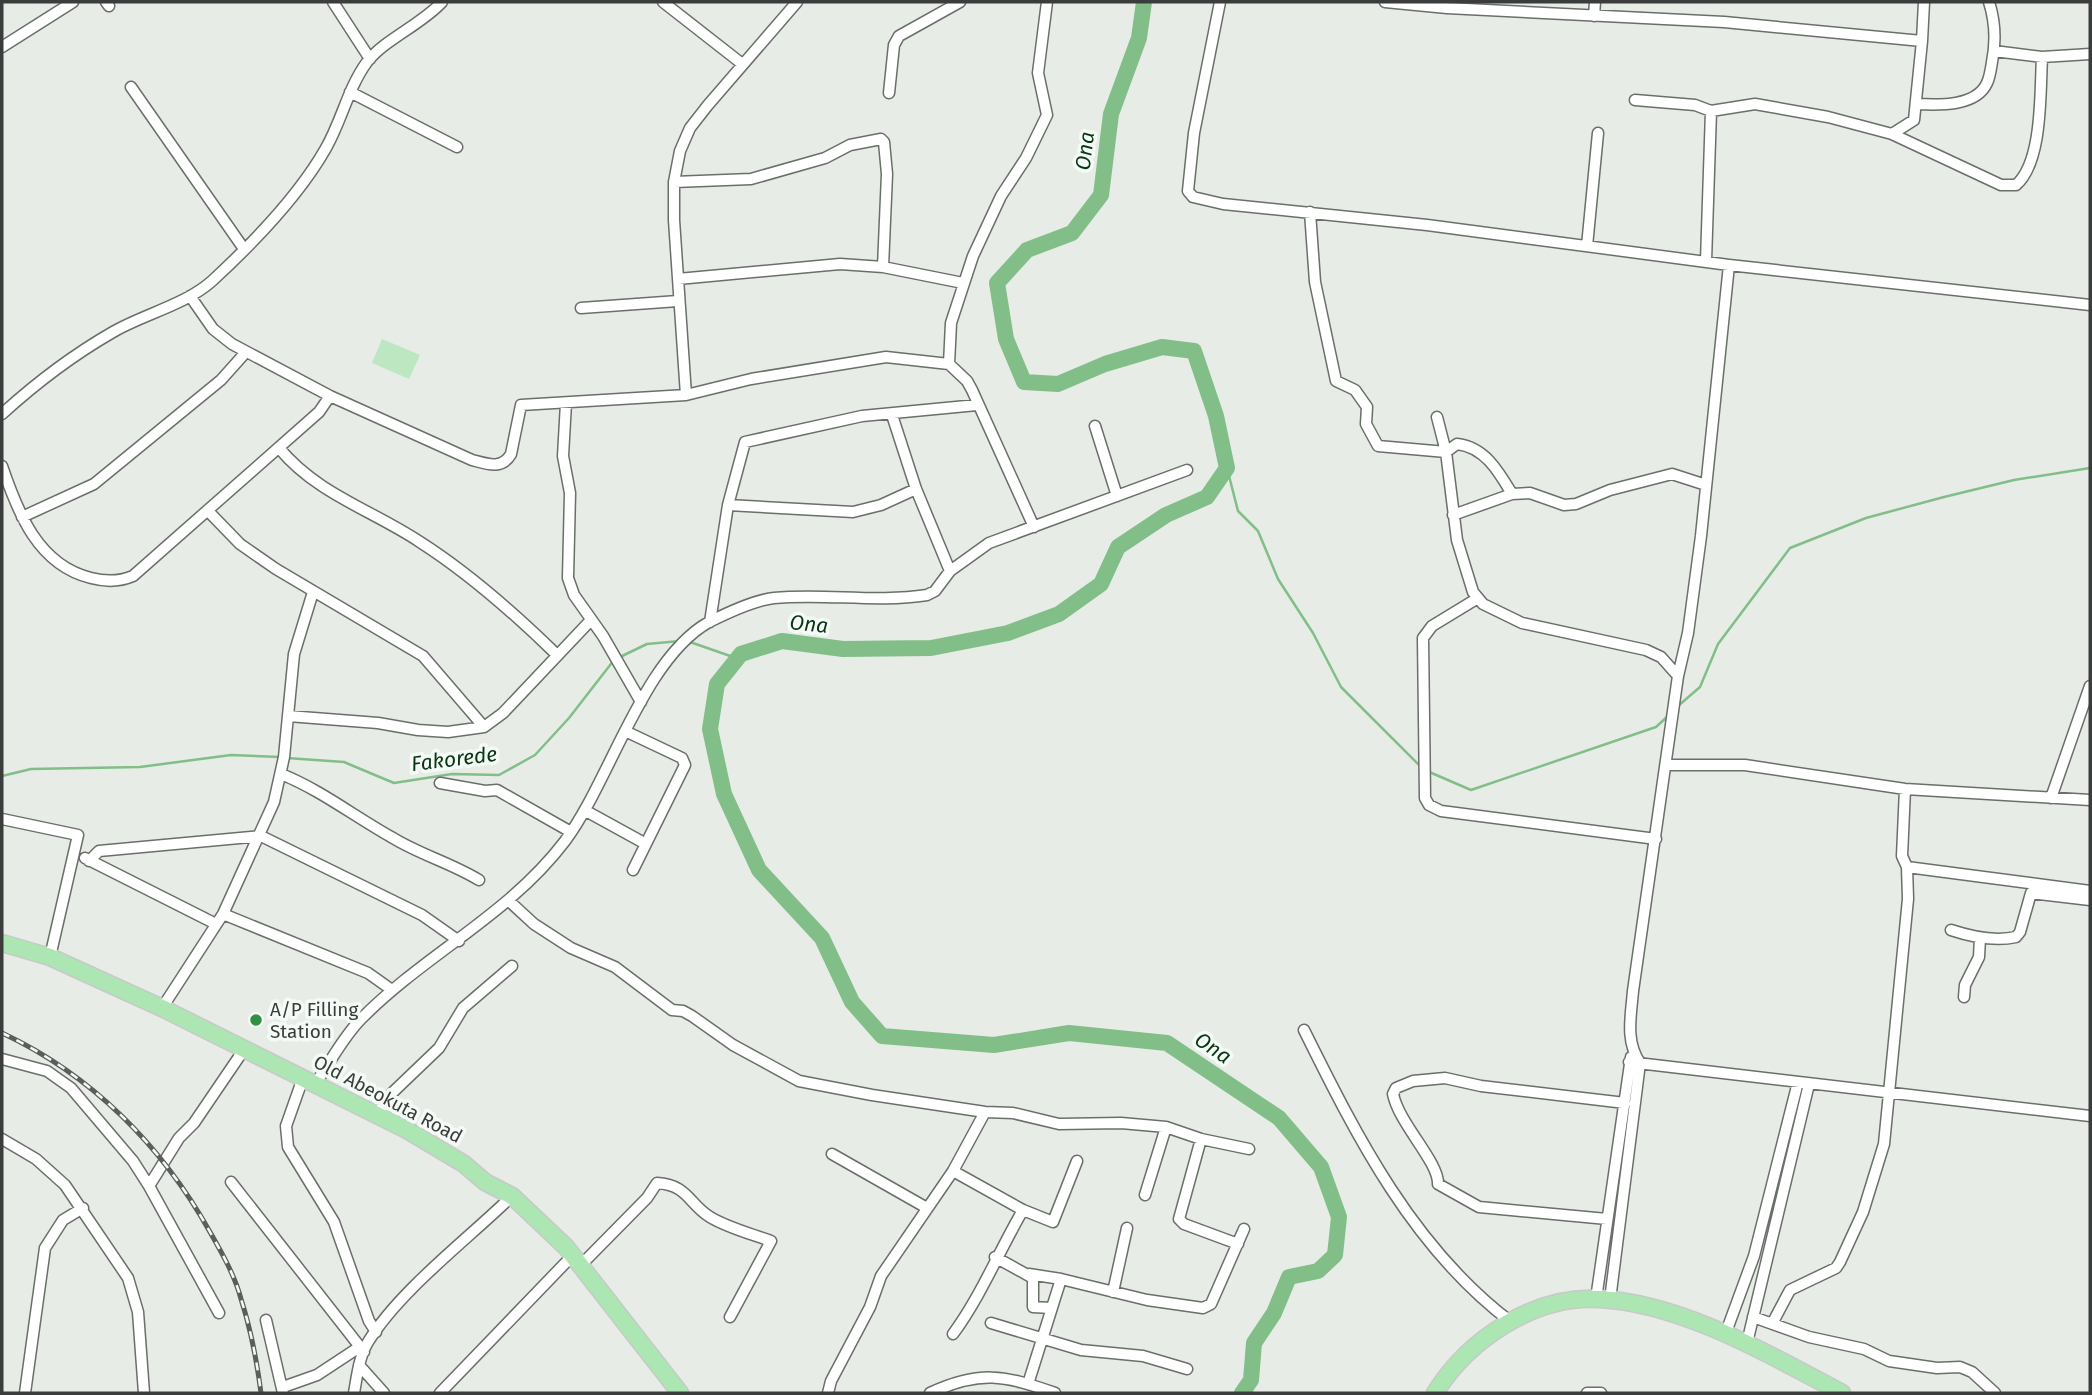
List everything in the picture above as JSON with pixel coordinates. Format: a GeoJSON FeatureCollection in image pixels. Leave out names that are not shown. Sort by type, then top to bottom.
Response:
{"type":"FeatureCollection","features":[{"type":"Feature","properties":{"kind":"highway","name":"Old Abeokuta Road"},"geometry":{"type":"LineString","coordinates":[[2,943],[50,957],[162,1008],[377,1114],[456,1158],[485,1182],[512,1196],[577,1260],[680,1393]]}},
{"type":"Feature","properties":{"kind":"highway"},"geometry":{"type":"LineString","coordinates":[[1435,1393],[1467,1352],[1511,1322],[1555,1305],[1603,1299],[1665,1313],[1747,1343],[1842,1393]]}},
{"type":"Feature","properties":{"kind":"street"},"geometry":{"type":"LineString","coordinates":[[2,47],[73,2]]}},
{"type":"Feature","properties":{"kind":"street"},"geometry":{"type":"LineString","coordinates":[[333,2],[370,59]]}},
{"type":"Feature","properties":{"kind":"street"},"geometry":{"type":"LineString","coordinates":[[2,414],[38,383],[114,331],[190,296],[209,283],[244,249],[313,168],[328,146],[350,92],[370,59],[442,2]]}},
{"type":"Feature","properties":{"kind":"street"},"geometry":{"type":"LineString","coordinates":[[663,2],[741,63]]}},
{"type":"Feature","properties":{"kind":"street"},"geometry":{"type":"LineString","coordinates":[[686,395],[678,301],[674,182],[680,151],[690,128],[741,63],[797,2]]}},
{"type":"Feature","properties":{"kind":"street"},"geometry":{"type":"LineString","coordinates":[[889,93],[894,45],[899,36],[960,2]]}},
{"type":"Feature","properties":{"kind":"street"},"geometry":{"type":"LineString","coordinates":[[949,365],[949,332],[963,283],[990,218],[1047,115],[1038,73],[1047,2]]}},
{"type":"Feature","properties":{"kind":"street"},"geometry":{"type":"LineString","coordinates":[[1220,2],[1194,133],[1189,194],[1223,204],[1310,212],[1729,265],[2090,305]]}},
{"type":"Feature","properties":{"kind":"street"},"geometry":{"type":"LineString","coordinates":[[1385,2],[1724,22],[1922,41]]}},
{"type":"Feature","properties":{"kind":"street"},"geometry":{"type":"LineString","coordinates":[[1594,16],[1595,2]]}},
{"type":"Feature","properties":{"kind":"street"},"geometry":{"type":"LineString","coordinates":[[1892,134],[1914,120],[1924,2]]}},
{"type":"Feature","properties":{"kind":"street"},"geometry":{"type":"LineString","coordinates":[[1917,103],[1945,105],[1975,96],[1987,84],[1994,51],[1994,18],[1989,2]]}},
{"type":"Feature","properties":{"kind":"street"},"geometry":{"type":"LineString","coordinates":[[1994,51],[2042,57],[2090,54]]}},
{"type":"Feature","properties":{"kind":"street"},"geometry":{"type":"LineString","coordinates":[[1635,100],[1695,105],[1711,111],[1755,104],[1828,117],[1892,134],[2001,185],[2016,185],[2029,171],[2035,145],[2042,57]]}},
{"type":"Feature","properties":{"kind":"street"},"geometry":{"type":"LineString","coordinates":[[131,87],[166,141],[244,249]]}},
{"type":"Feature","properties":{"kind":"street"},"geometry":{"type":"LineString","coordinates":[[350,92],[457,147]]}},
{"type":"Feature","properties":{"kind":"street"},"geometry":{"type":"LineString","coordinates":[[1706,261],[1711,111]]}},
{"type":"Feature","properties":{"kind":"street"},"geometry":{"type":"LineString","coordinates":[[1587,246],[1594,141],[1598,133]]}},
{"type":"Feature","properties":{"kind":"street"},"geometry":{"type":"LineString","coordinates":[[674,182],[751,179],[825,158],[850,145],[881,139],[886,149],[887,174],[883,267]]}},
{"type":"Feature","properties":{"kind":"street"},"geometry":{"type":"LineString","coordinates":[[1310,212],[1315,282],[1336,381],[1355,390],[1367,407],[1366,424],[1378,446],[1447,452],[1457,444],[1474,450],[1493,464],[1512,494]]}},
{"type":"Feature","properties":{"kind":"street"},"geometry":{"type":"LineString","coordinates":[[678,279],[840,264],[883,267],[963,283]]}},
{"type":"Feature","properties":{"kind":"street"},"geometry":{"type":"LineString","coordinates":[[1603,1299],[1634,1060],[1630,1017],[1678,676],[1688,633],[1729,265]]}},
{"type":"Feature","properties":{"kind":"street"},"geometry":{"type":"LineString","coordinates":[[190,296],[213,329],[246,352],[330,396],[472,460],[495,465],[507,460],[510,454],[521,405],[686,395],[751,379],[886,357],[949,365],[967,380],[1034,527]]}},
{"type":"Feature","properties":{"kind":"street"},"geometry":{"type":"LineString","coordinates":[[581,308],[678,301]]}},
{"type":"Feature","properties":{"kind":"street"},"geometry":{"type":"LineString","coordinates":[[22,517],[94,484],[221,380],[246,352]]}},
{"type":"Feature","properties":{"kind":"street"},"geometry":{"type":"LineString","coordinates":[[2,466],[22,517],[35,538],[60,566],[74,574],[110,582],[133,576],[209,512],[319,412],[330,396]]}},
{"type":"Feature","properties":{"kind":"street"},"geometry":{"type":"LineString","coordinates":[[566,403],[563,456],[570,493],[568,579],[574,595],[641,702]]}},
{"type":"Feature","properties":{"kind":"street"},"geometry":{"type":"LineString","coordinates":[[710,622],[728,505],[739,454],[750,439],[862,416],[977,405]]}},
{"type":"Feature","properties":{"kind":"street"},"geometry":{"type":"LineString","coordinates":[[892,415],[916,489],[950,571]]}},
{"type":"Feature","properties":{"kind":"street"},"geometry":{"type":"LineString","coordinates":[[1437,418],[1447,452],[1453,515],[1465,572],[1483,604],[1522,623],[1646,650],[1661,657],[1678,676]]}},
{"type":"Feature","properties":{"kind":"street"},"geometry":{"type":"LineString","coordinates":[[1095,426],[1117,496]]}},
{"type":"Feature","properties":{"kind":"street"},"geometry":{"type":"LineString","coordinates":[[279,448],[313,481],[419,541],[463,572],[556,654]]}},
{"type":"Feature","properties":{"kind":"street"},"geometry":{"type":"LineString","coordinates":[[376,1332],[369,1321],[334,1222],[288,1147],[286,1126],[309,1081],[355,1026],[392,990],[509,901],[571,832],[586,811],[641,702],[685,640],[710,622],[776,598],[927,595],[935,591],[950,571],[989,543],[1188,470]]}},
{"type":"Feature","properties":{"kind":"street"},"geometry":{"type":"LineString","coordinates":[[1453,515],[1512,494],[1530,492],[1567,505],[1672,474],[1706,485]]}},
{"type":"Feature","properties":{"kind":"street"},"geometry":{"type":"LineString","coordinates":[[728,505],[853,512],[881,505],[916,489]]}},
{"type":"Feature","properties":{"kind":"street"},"geometry":{"type":"LineString","coordinates":[[209,512],[240,544],[313,592],[423,656],[484,727]]}},
{"type":"Feature","properties":{"kind":"street"},"geometry":{"type":"LineString","coordinates":[[162,1008],[223,914],[261,836],[281,774],[294,654],[313,592]]}},
{"type":"Feature","properties":{"kind":"street"},"geometry":{"type":"LineString","coordinates":[[1478,598],[1432,626],[1423,638],[1424,780],[1429,805],[1441,811],[1656,839]]}},
{"type":"Feature","properties":{"kind":"street"},"geometry":{"type":"LineString","coordinates":[[288,716],[449,732],[484,727],[503,713],[591,620]]}},
{"type":"Feature","properties":{"kind":"street"},"geometry":{"type":"LineString","coordinates":[[2051,798],[2090,686]]}},
{"type":"Feature","properties":{"kind":"street"},"geometry":{"type":"LineString","coordinates":[[625,731],[684,762],[633,870]]}},
{"type":"Feature","properties":{"kind":"street"},"geometry":{"type":"LineString","coordinates":[[1667,765],[1745,765],[1905,789],[2090,800]]}},
{"type":"Feature","properties":{"kind":"street"},"geometry":{"type":"LineString","coordinates":[[281,774],[317,791],[419,853],[454,864],[480,880]]}},
{"type":"Feature","properties":{"kind":"street"},"geometry":{"type":"LineString","coordinates":[[440,783],[485,791],[497,790],[571,832]]}},
{"type":"Feature","properties":{"kind":"street"},"geometry":{"type":"LineString","coordinates":[[1773,1322],[1790,1290],[1836,1268],[1877,1175],[1890,1092],[1908,899],[1907,867],[1902,856],[1905,789]]}},
{"type":"Feature","properties":{"kind":"street"},"geometry":{"type":"LineString","coordinates":[[586,811],[646,844]]}},
{"type":"Feature","properties":{"kind":"street"},"geometry":{"type":"LineString","coordinates":[[2,818],[74,832],[79,839],[50,957]]}},
{"type":"Feature","properties":{"kind":"street"},"geometry":{"type":"LineString","coordinates":[[89,860],[99,851],[261,836],[422,915],[458,941]]}},
{"type":"Feature","properties":{"kind":"street"},"geometry":{"type":"LineString","coordinates":[[76,854],[216,924]]}},
{"type":"Feature","properties":{"kind":"street"},"geometry":{"type":"LineString","coordinates":[[1907,867],[2090,891]]}},
{"type":"Feature","properties":{"kind":"street"},"geometry":{"type":"LineString","coordinates":[[1951,930],[1980,938],[2016,937],[2031,893],[2090,901]]}},
{"type":"Feature","properties":{"kind":"street"},"geometry":{"type":"LineString","coordinates":[[509,901],[534,924],[571,948],[615,967],[672,1010],[683,1011],[692,1016],[753,1057],[799,1081],[846,1091],[985,1112],[1013,1113],[1059,1125],[1121,1123],[1166,1127],[1201,1139],[1249,1149]]}},
{"type":"Feature","properties":{"kind":"street"},"geometry":{"type":"LineString","coordinates":[[223,914],[368,973],[392,990]]}},
{"type":"Feature","properties":{"kind":"street"},"geometry":{"type":"LineString","coordinates":[[1964,998],[1965,985],[1979,957],[1980,938]]}},
{"type":"Feature","properties":{"kind":"street"},"geometry":{"type":"LineString","coordinates":[[377,1114],[401,1083],[439,1048],[464,1008],[512,966]]}},
{"type":"Feature","properties":{"kind":"street"},"geometry":{"type":"LineString","coordinates":[[1304,1030],[1370,1154],[1420,1232],[1476,1296],[1511,1322]]}},
{"type":"Feature","properties":{"kind":"street"},"geometry":{"type":"LineString","coordinates":[[149,1186],[179,1138],[194,1123],[244,1048]]}},
{"type":"Feature","properties":{"kind":"street"},"geometry":{"type":"LineString","coordinates":[[2,1059],[47,1071],[71,1088],[133,1161],[219,1313]]}},
{"type":"Feature","properties":{"kind":"street"},"geometry":{"type":"LineString","coordinates":[[1634,1060],[1804,1083],[2090,1116]]}},
{"type":"Feature","properties":{"kind":"street"},"geometry":{"type":"LineString","coordinates":[[1603,1299],[1607,1219],[1634,1060]]}},
{"type":"Feature","properties":{"kind":"street"},"geometry":{"type":"LineString","coordinates":[[1607,1219],[1479,1207],[1447,1192],[1438,1184],[1438,1173],[1403,1122],[1392,1094],[1396,1088],[1433,1077],[1625,1103]]}},
{"type":"Feature","properties":{"kind":"street"},"geometry":{"type":"LineString","coordinates":[[1725,1335],[1749,1269],[1804,1083]]}},
{"type":"Feature","properties":{"kind":"street"},"geometry":{"type":"LineString","coordinates":[[1747,1343],[1804,1083]]}},
{"type":"Feature","properties":{"kind":"street"},"geometry":{"type":"LineString","coordinates":[[828,1393],[831,1381],[870,1307],[881,1276],[953,1171],[985,1112]]}},
{"type":"Feature","properties":{"kind":"street"},"geometry":{"type":"LineString","coordinates":[[1145,1195],[1166,1127]]}},
{"type":"Feature","properties":{"kind":"street"},"geometry":{"type":"LineString","coordinates":[[2,1139],[49,1168],[83,1208],[133,1289],[138,1312],[144,1393]]}},
{"type":"Feature","properties":{"kind":"street"},"geometry":{"type":"LineString","coordinates":[[1201,1139],[1179,1219],[1184,1224],[1238,1244]]}},
{"type":"Feature","properties":{"kind":"street"},"geometry":{"type":"LineString","coordinates":[[832,1154],[927,1208]]}},
{"type":"Feature","properties":{"kind":"street"},"geometry":{"type":"LineString","coordinates":[[953,1171],[1023,1210],[1053,1222],[1077,1161]]}},
{"type":"Feature","properties":{"kind":"street"},"geometry":{"type":"LineString","coordinates":[[231,1182],[361,1350],[354,1393]]}},
{"type":"Feature","properties":{"kind":"street"},"geometry":{"type":"LineString","coordinates":[[440,1393],[577,1260],[647,1198],[657,1183],[682,1189],[710,1217],[771,1241],[730,1317]]}},
{"type":"Feature","properties":{"kind":"street"},"geometry":{"type":"LineString","coordinates":[[267,1320],[283,1390],[317,1375],[361,1350],[424,1279],[512,1196]]}},
{"type":"Feature","properties":{"kind":"street"},"geometry":{"type":"LineString","coordinates":[[24,1393],[45,1248],[63,1220],[83,1208]]}},
{"type":"Feature","properties":{"kind":"street"},"geometry":{"type":"LineString","coordinates":[[953,1334],[975,1303],[995,1257],[1023,1210]]}},
{"type":"Feature","properties":{"kind":"street"},"geometry":{"type":"LineString","coordinates":[[1113,1292],[1128,1228]]}},
{"type":"Feature","properties":{"kind":"street"},"geometry":{"type":"LineString","coordinates":[[995,1257],[1029,1274],[1035,1273],[1147,1300],[1203,1308],[1211,1304],[1244,1229]]}},
{"type":"Feature","properties":{"kind":"street"},"geometry":{"type":"LineString","coordinates":[[1749,1269],[1764,1275]]}},
{"type":"Feature","properties":{"kind":"street"},"geometry":{"type":"LineString","coordinates":[[1029,1274],[1033,1284],[1030,1305],[1051,1308]]}},
{"type":"Feature","properties":{"kind":"street"},"geometry":{"type":"LineString","coordinates":[[1028,1384],[1061,1279]]}},
{"type":"Feature","properties":{"kind":"street"},"geometry":{"type":"LineString","coordinates":[[1742,1289],[1758,1296]]}},
{"type":"Feature","properties":{"kind":"street"},"geometry":{"type":"LineString","coordinates":[[1753,1317],[1809,1337],[1864,1349],[1889,1361],[1960,1367],[1972,1372],[1995,1393]]}},
{"type":"Feature","properties":{"kind":"street"},"geometry":{"type":"LineString","coordinates":[[991,1323],[1081,1350],[1143,1356],[1188,1369]]}},
{"type":"Feature","properties":{"kind":"street"},"geometry":{"type":"LineString","coordinates":[[359,1365],[384,1393]]}},
{"type":"Feature","properties":{"kind":"street"},"geometry":{"type":"LineString","coordinates":[[930,1393],[958,1380],[978,1376],[1028,1384],[1055,1393]]}},
{"type":"Feature","properties":{"kind":"street"},"geometry":{"type":"LineString","coordinates":[[1587,1393],[1601,1393]]}},
{"type":"Feature","properties":{"kind":"green space"},"geometry":{"type":"Polygon","coordinates":[[[382,339],[420,355],[409,379],[372,363],[382,339]]]}},
{"type":"Feature","properties":{"kind":"waterway","name":"Ona"},"geometry":{"type":"LineString","coordinates":[[1144,2],[1139,38],[1111,114],[1101,195],[1072,233],[1027,250],[997,283],[1006,339],[1024,382],[1058,384],[1105,364],[1162,347],[1194,351],[1216,416],[1227,468],[1207,497],[1166,515],[1118,547],[1101,584],[1059,614],[1008,633],[931,648],[843,649],[782,641],[741,654],[717,684],[710,729],[724,794],[759,870],[822,938],[852,1002],[882,1036],[994,1045],[1069,1033],[1167,1043],[1279,1118],[1321,1167],[1339,1217],[1335,1255],[1318,1271],[1289,1277],[1274,1313],[1254,1343],[1251,1380],[1242,1393]]}},
{"type":"Feature","properties":{"kind":"waterway"},"geometry":{"type":"LineString","coordinates":[[1227,468],[1238,511],[1258,531],[1278,579],[1313,633],[1341,687],[1422,768]]}},
{"type":"Feature","properties":{"kind":"waterway"},"geometry":{"type":"LineString","coordinates":[[1678,706],[1700,687],[1718,644],[1790,548],[1866,518],[1944,497],[2014,480],[2090,468]]}},
{"type":"Feature","properties":{"kind":"waterway","name":"Fakorede"},"geometry":{"type":"LineString","coordinates":[[620,657],[647,644],[680,641]]}},
{"type":"Feature","properties":{"kind":"waterway","name":"Fakorede"},"geometry":{"type":"LineString","coordinates":[[690,642],[736,658]]}},
{"type":"Feature","properties":{"kind":"waterway","name":"Fakorede"},"geometry":{"type":"LineString","coordinates":[[287,758],[344,762],[394,783],[452,774],[499,775],[535,755],[569,718],[614,660]]}},
{"type":"Feature","properties":{"kind":"waterway"},"geometry":{"type":"LineString","coordinates":[[1427,771],[1471,790],[1656,727],[1668,716]]}},
{"type":"Feature","properties":{"kind":"waterway","name":"Fakorede"},"geometry":{"type":"LineString","coordinates":[[2,776],[31,769],[140,767],[231,755],[280,757]]}},
{"type":"Feature","properties":{"kind":"railway"},"geometry":{"type":"LineString","coordinates":[[2,1033],[35,1050],[95,1092],[147,1142],[191,1200],[224,1256],[235,1282],[251,1334],[261,1393]]}},
{"type":"Feature","properties":{"kind":"place","name":"A/P Filling Station"},"geometry":{"type":"Point","coordinates":[256,1020]}}]}
